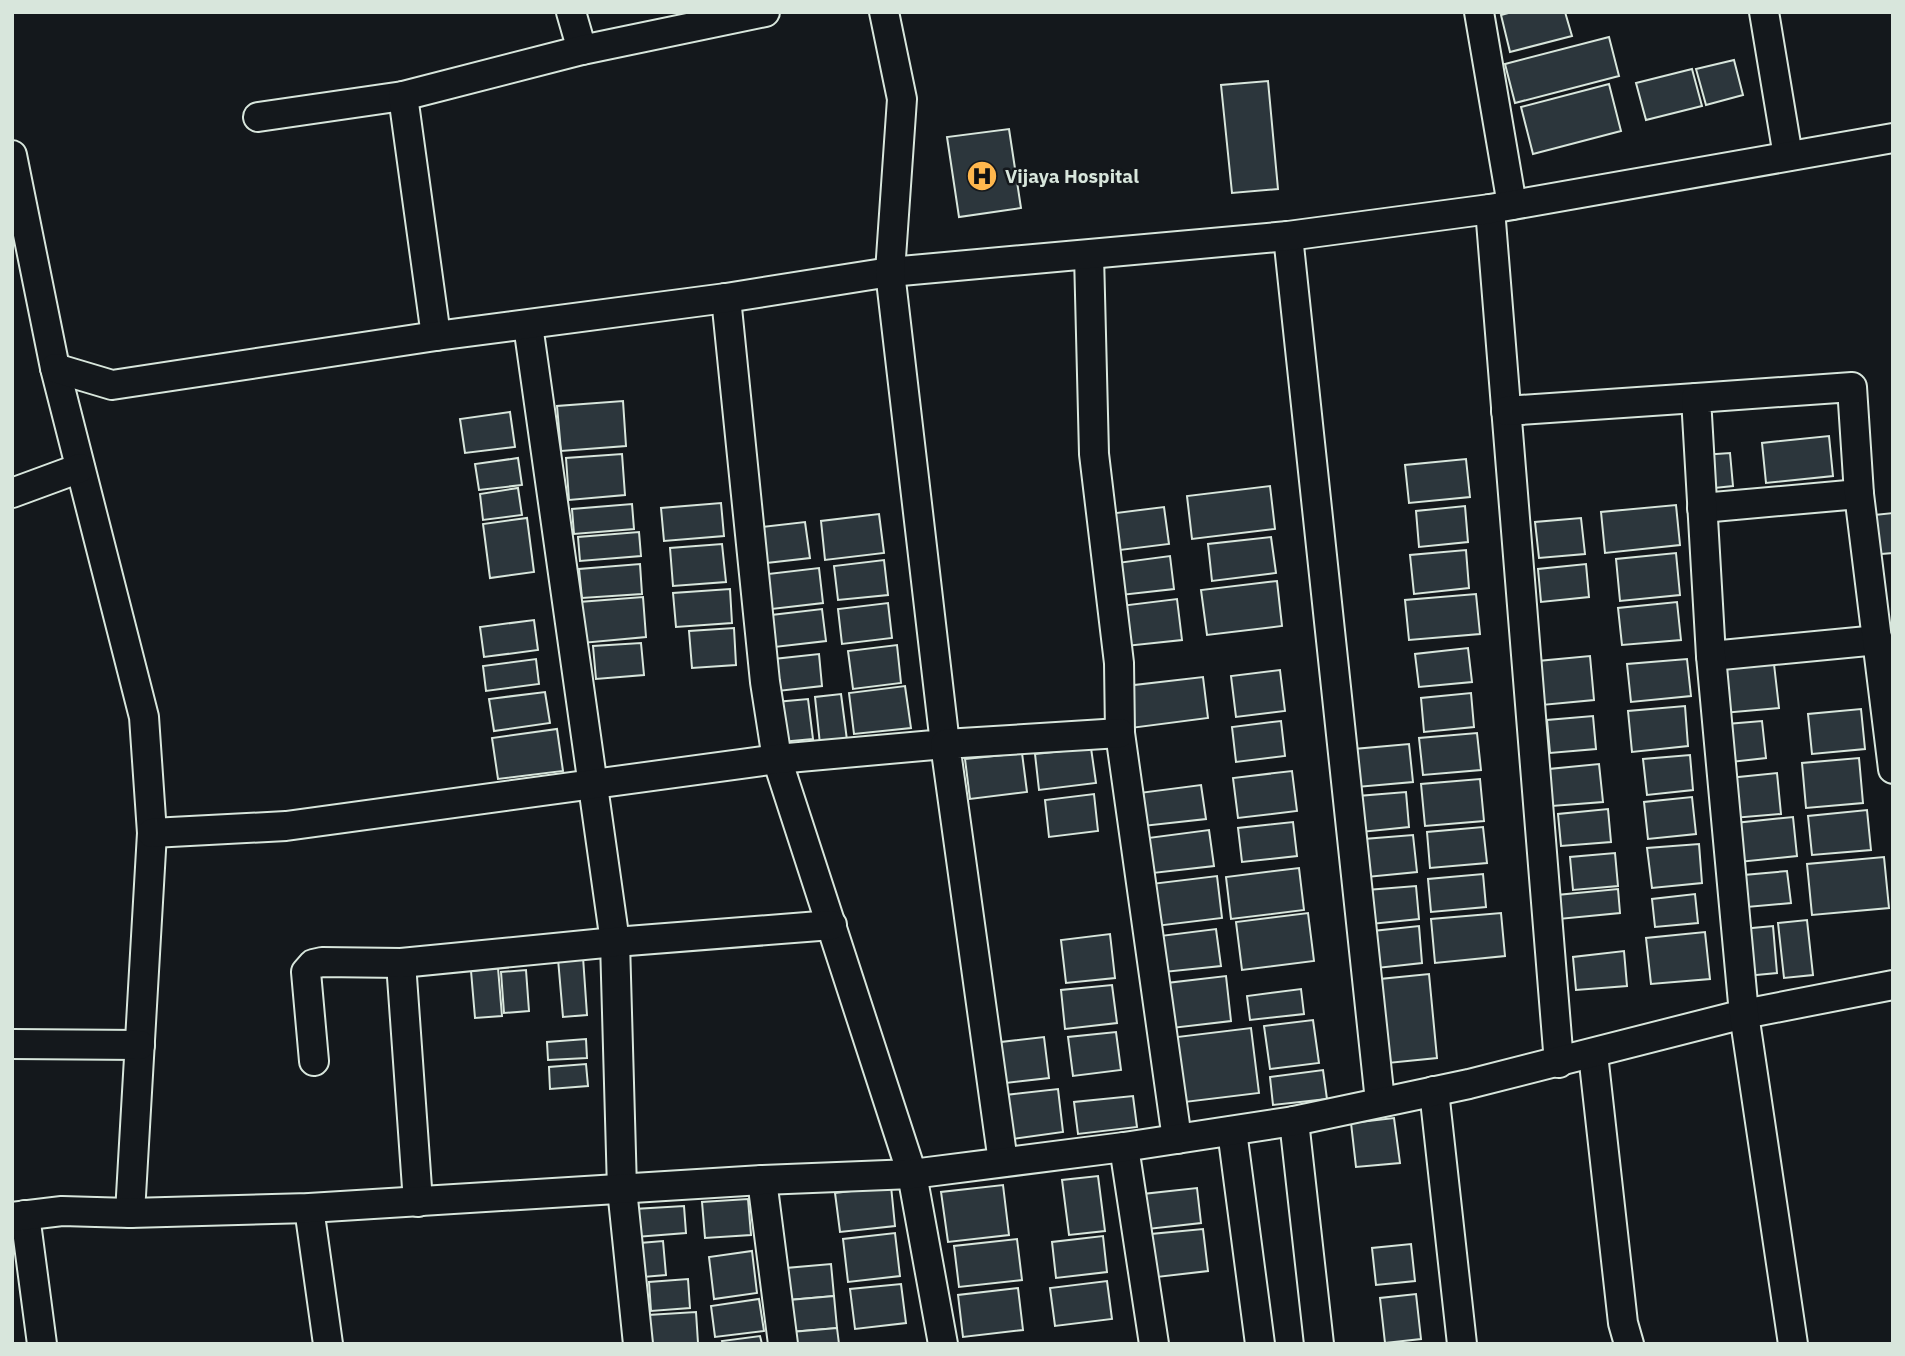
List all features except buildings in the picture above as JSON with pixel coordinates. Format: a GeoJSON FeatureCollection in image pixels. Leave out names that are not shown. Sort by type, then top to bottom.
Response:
{"type":"FeatureCollection","features":[{"type":"Feature","properties":{"kind":"street"},"geometry":{"type":"LineString","coordinates":[[571,12],[582,50]]}},
{"type":"Feature","properties":{"kind":"street"},"geometry":{"type":"LineString","coordinates":[[258,117],[403,96],[720,17],[765,12]]}},
{"type":"Feature","properties":{"kind":"street"},"geometry":{"type":"LineString","coordinates":[[884,12],[902,99],[890,272],[945,744],[1003,1162]]}},
{"type":"Feature","properties":{"kind":"street"},"geometry":{"type":"LineString","coordinates":[[1479,12],[1501,207],[1506,411],[1559,1063]]}},
{"type":"Feature","properties":{"kind":"street"},"geometry":{"type":"LineString","coordinates":[[1765,12],[1788,156]]}},
{"type":"Feature","properties":{"kind":"street"},"geometry":{"type":"LineString","coordinates":[[403,96],[436,336]]}},
{"type":"Feature","properties":{"kind":"street"},"geometry":{"type":"LineString","coordinates":[[55,368],[113,385],[436,336],[726,298],[890,272],[1287,236],[1501,207],[1893,138]]}},
{"type":"Feature","properties":{"kind":"street"},"geometry":{"type":"LineString","coordinates":[[12,155],[55,368],[144,717],[152,833],[130,1213]]}},
{"type":"Feature","properties":{"kind":"street"},"geometry":{"type":"LineString","coordinates":[[1287,236],[1380,1101]]}},
{"type":"Feature","properties":{"kind":"street"},"geometry":{"type":"LineString","coordinates":[[1089,255],[1094,454],[1119,663],[1120,733],[1177,1139]]}},
{"type":"Feature","properties":{"kind":"street"},"geometry":{"type":"LineString","coordinates":[[726,298],[765,682],[777,759],[912,1174],[943,1344]]}},
{"type":"Feature","properties":{"kind":"street"},"geometry":{"type":"LineString","coordinates":[[528,325],[615,943],[622,1189],[638,1344]]}},
{"type":"Feature","properties":{"kind":"street"},"geometry":{"type":"LineString","coordinates":[[1506,411],[1852,387],[1859,494],[1893,769]]}},
{"type":"Feature","properties":{"kind":"street"},"geometry":{"type":"LineString","coordinates":[[1696,398],[1712,656],[1744,1014],[1793,1344]]}},
{"type":"Feature","properties":{"kind":"street"},"geometry":{"type":"LineString","coordinates":[[12,494],[80,468]]}},
{"type":"Feature","properties":{"kind":"street"},"geometry":{"type":"LineString","coordinates":[[1702,508],[1859,494]]}},
{"type":"Feature","properties":{"kind":"street"},"geometry":{"type":"LineString","coordinates":[[1712,656],[1878,640]]}},
{"type":"Feature","properties":{"kind":"street"},"geometry":{"type":"LineString","coordinates":[[152,833],[286,826],[777,759],[945,744],[1120,733]]}},
{"type":"Feature","properties":{"kind":"street"},"geometry":{"type":"LineString","coordinates":[[314,1061],[306,972],[313,964],[401,963],[832,925]]}},
{"type":"Feature","properties":{"kind":"street"},"geometry":{"type":"LineString","coordinates":[[401,963],[418,1202]]}},
{"type":"Feature","properties":{"kind":"street"},"geometry":{"type":"LineString","coordinates":[[41,1344],[18,1216],[62,1211],[130,1213],[309,1208],[762,1180],[912,1174],[1124,1147],[1294,1121],[1559,1063],[1744,1014],[1893,985]]}},
{"type":"Feature","properties":{"kind":"street"},"geometry":{"type":"LineString","coordinates":[[12,1044],[140,1045]]}},
{"type":"Feature","properties":{"kind":"street"},"geometry":{"type":"LineString","coordinates":[[1593,1054],[1623,1323],[1629,1344]]}},
{"type":"Feature","properties":{"kind":"street"},"geometry":{"type":"LineString","coordinates":[[1434,1091],[1462,1344]]}},
{"type":"Feature","properties":{"kind":"street"},"geometry":{"type":"LineString","coordinates":[[1294,1121],[1319,1344]]}},
{"type":"Feature","properties":{"kind":"street"},"geometry":{"type":"LineString","coordinates":[[1232,1131],[1260,1344]]}},
{"type":"Feature","properties":{"kind":"street"},"geometry":{"type":"LineString","coordinates":[[1124,1147],[1154,1344]]}},
{"type":"Feature","properties":{"kind":"street"},"geometry":{"type":"LineString","coordinates":[[762,1180],[783,1344]]}},
{"type":"Feature","properties":{"kind":"street"},"geometry":{"type":"LineString","coordinates":[[309,1208],[328,1344]]}},
{"type":"Feature","properties":{"kind":"place","name":"Vijaya Hospital"},"geometry":{"type":"Point","coordinates":[982,176]}}]}
